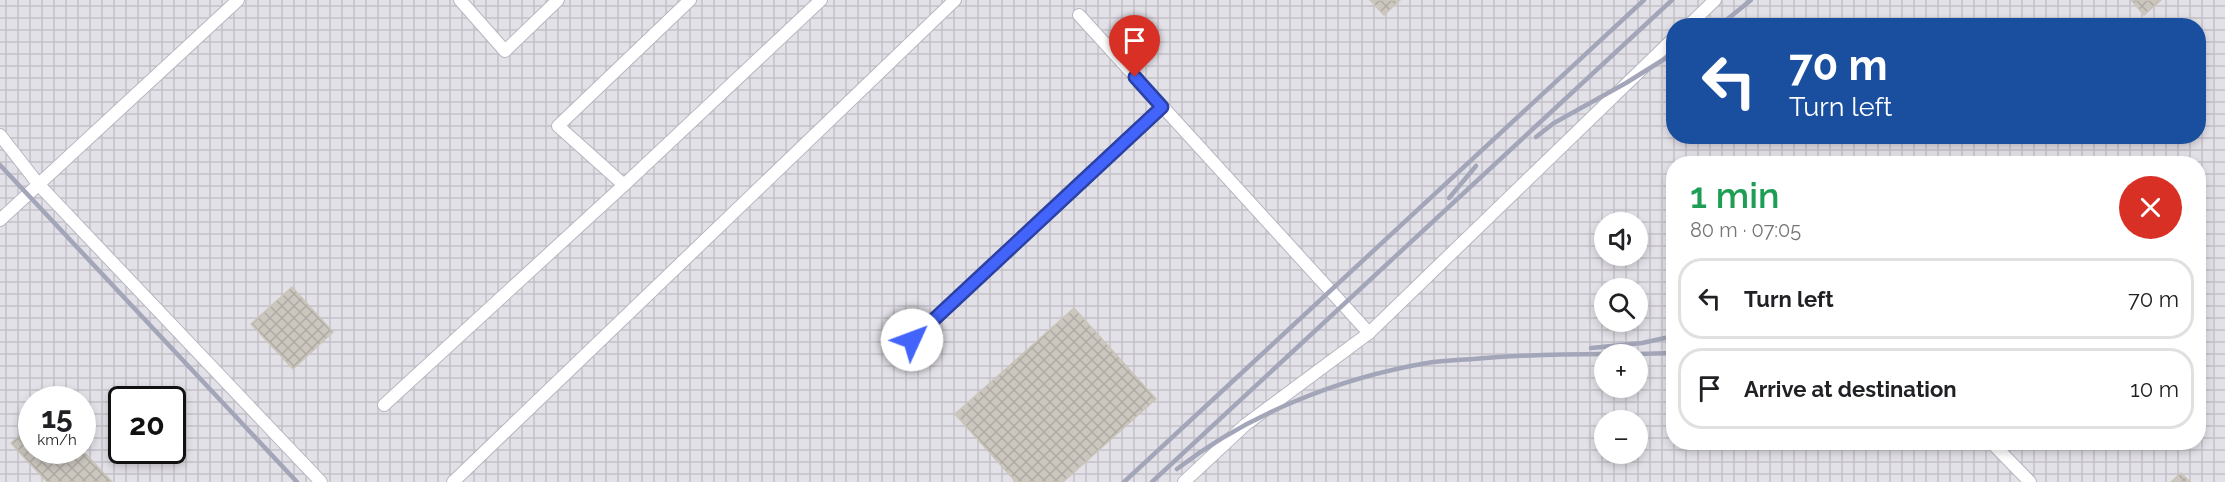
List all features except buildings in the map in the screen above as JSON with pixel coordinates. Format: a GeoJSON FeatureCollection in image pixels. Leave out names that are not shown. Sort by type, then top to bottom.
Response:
{"type":"FeatureCollection","features":[{"type":"Feature","properties":{"kind":"lane"},"geometry":{"type":"LineString","coordinates":[[0,220],[238,0]]}},
{"type":"Feature","properties":{"kind":"lane"},"geometry":{"type":"LineString","coordinates":[[460,0],[505,51],[558,0]]}},
{"type":"Feature","properties":{"kind":"lane"},"geometry":{"type":"LineString","coordinates":[[624,185],[558,126],[690,0]]}},
{"type":"Feature","properties":{"kind":"lane"},"geometry":{"type":"LineString","coordinates":[[384,405],[821,0]]}},
{"type":"Feature","properties":{"kind":"lane"},"geometry":{"type":"LineString","coordinates":[[453,482],[955,0]]}},
{"type":"Feature","properties":{"kind":"lane"},"geometry":{"type":"LineString","coordinates":[[1696,18],[1715,0]]}},
{"type":"Feature","properties":{"kind":"lane"},"geometry":{"type":"LineString","coordinates":[[1079,15],[1369,333]]}},
{"type":"Feature","properties":{"kind":"lane"},"geometry":{"type":"LineString","coordinates":[[1184,482],[1245,425],[1369,333],[1666,46]]}},
{"type":"Feature","properties":{"kind":"lane"},"geometry":{"type":"LineString","coordinates":[[912,340],[1162,107]]}},
{"type":"Feature","properties":{"kind":"lane"},"geometry":{"type":"LineString","coordinates":[[0,135],[39,185],[321,482]]}},
{"type":"Feature","properties":{"kind":"lane"},"geometry":{"type":"LineString","coordinates":[[1999,450],[2030,482]]}},
{"type":"Feature","properties":{"kind":"shaded area"},"geometry":{"type":"Polygon","coordinates":[[[0,0],[2225,0],[2225,482],[0,482],[0,0]]]}},
{"type":"Feature","properties":{"kind":"railway"},"geometry":{"type":"LineString","coordinates":[[1124,482],[1644,0]]}},
{"type":"Feature","properties":{"kind":"railway"},"geometry":{"type":"LineString","coordinates":[[1152,482],[1672,0]]}},
{"type":"Feature","properties":{"kind":"railway"},"geometry":{"type":"LineString","coordinates":[[1729,18],[1751,0]]}},
{"type":"Feature","properties":{"kind":"railway"},"geometry":{"type":"LineString","coordinates":[[1536,137],[1554,123],[1666,58]]}},
{"type":"Feature","properties":{"kind":"railway"},"geometry":{"type":"LineString","coordinates":[[0,165],[297,482]]}},
{"type":"Feature","properties":{"kind":"railway"},"geometry":{"type":"LineString","coordinates":[[1449,198],[1476,166]]}},
{"type":"Feature","properties":{"kind":"railway"},"geometry":{"type":"LineString","coordinates":[[1591,348],[1642,343],[1666,338]]}},
{"type":"Feature","properties":{"kind":"railway"},"geometry":{"type":"LineString","coordinates":[[1648,354],[1666,353]]}},
{"type":"Feature","properties":{"kind":"railway"},"geometry":{"type":"LineString","coordinates":[[1177,469],[1205,449],[1264,415],[1361,378],[1438,361],[1594,354]]}},
{"type":"Feature","properties":{"kind":"route"},"geometry":{"type":"LineString","coordinates":[[912,340],[1162,107],[1135,77]]}}]}
